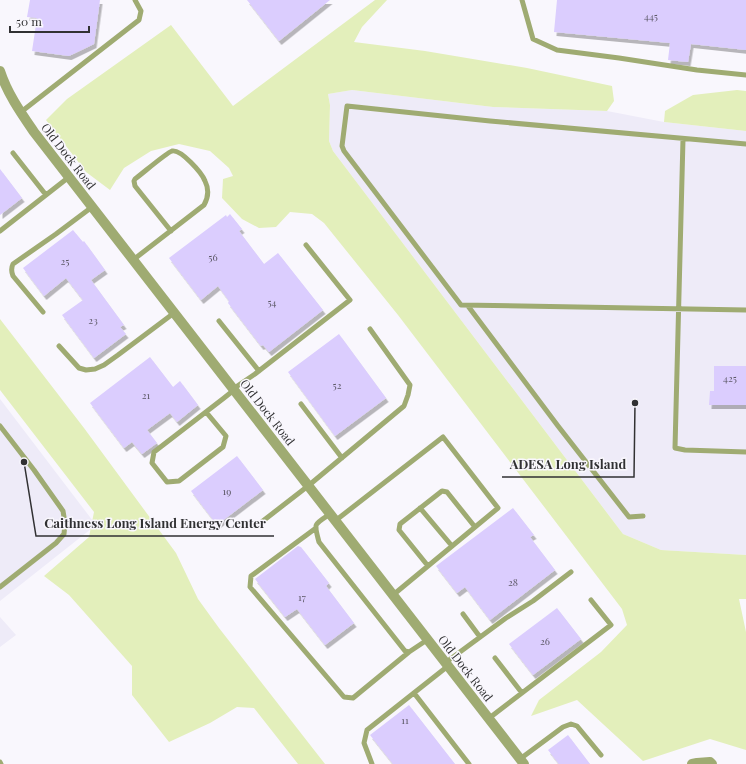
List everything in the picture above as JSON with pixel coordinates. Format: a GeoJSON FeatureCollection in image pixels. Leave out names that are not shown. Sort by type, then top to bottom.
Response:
{"type":"FeatureCollection","features":[{"type":"Feature","properties":{"kind":"street","name":"Old Dock Road"},"geometry":{"type":"LineString","coordinates":[[1,78],[34,132],[522,762]]}},
{"type":"Feature","properties":{"kind":"street"},"geometry":{"type":"LineString","coordinates":[[692,764],[697,762],[710,762],[712,764]]}},
{"type":"Feature","properties":{"kind":"lane"},"geometry":{"type":"LineString","coordinates":[[21,112],[139,20],[141,10],[136,0]]}},
{"type":"Feature","properties":{"kind":"lane"},"geometry":{"type":"LineString","coordinates":[[522,0],[533,39],[557,50],[697,70],[746,75]]}},
{"type":"Feature","properties":{"kind":"lane"},"geometry":{"type":"LineString","coordinates":[[746,144],[490,121],[347,106],[342,146],[344,151],[461,305],[746,310]]}},
{"type":"Feature","properties":{"kind":"lane"},"geometry":{"type":"LineString","coordinates":[[683,138],[675,448],[684,450],[746,452]]}},
{"type":"Feature","properties":{"kind":"lane"},"geometry":{"type":"LineString","coordinates":[[133,260],[171,231],[204,205],[207,199],[208,193],[206,182],[202,175],[191,162],[174,151],[167,154],[135,179],[134,184],[171,231]]}},
{"type":"Feature","properties":{"kind":"lane"},"geometry":{"type":"LineString","coordinates":[[13,153],[46,195]]}},
{"type":"Feature","properties":{"kind":"lane"},"geometry":{"type":"LineString","coordinates":[[0,231],[69,177]]}},
{"type":"Feature","properties":{"kind":"lane"},"geometry":{"type":"LineString","coordinates":[[43,312],[13,276],[11,272],[13,264],[92,207]]}},
{"type":"Feature","properties":{"kind":"lane"},"geometry":{"type":"LineString","coordinates":[[206,412],[226,436],[223,446],[179,481],[167,482],[152,463],[154,452],[233,389],[259,371],[350,300],[306,245]]}},
{"type":"Feature","properties":{"kind":"lane"},"geometry":{"type":"LineString","coordinates":[[468,306],[558,426],[629,517],[643,516]]}},
{"type":"Feature","properties":{"kind":"lane"},"geometry":{"type":"LineString","coordinates":[[59,346],[80,368],[86,370],[95,369],[104,365],[174,313]]}},
{"type":"Feature","properties":{"kind":"lane"},"geometry":{"type":"LineString","coordinates":[[219,321],[259,371]]}},
{"type":"Feature","properties":{"kind":"lane"},"geometry":{"type":"LineString","coordinates":[[259,524],[308,486],[404,406],[410,385],[370,329]]}},
{"type":"Feature","properties":{"kind":"lane"},"geometry":{"type":"LineString","coordinates":[[301,404],[342,458]]}},
{"type":"Feature","properties":{"kind":"lane"},"geometry":{"type":"LineString","coordinates":[[0,426],[63,511],[65,523],[64,534],[56,543],[0,587]]}},
{"type":"Feature","properties":{"kind":"lane"},"geometry":{"type":"LineString","coordinates":[[393,595],[498,508],[443,438],[333,517],[318,522],[316,528],[319,542],[405,651],[409,652]]}},
{"type":"Feature","properties":{"kind":"lane"},"geometry":{"type":"LineString","coordinates":[[428,566],[399,530],[400,524],[442,491],[447,492],[475,527]]}},
{"type":"Feature","properties":{"kind":"lane"},"geometry":{"type":"LineString","coordinates":[[420,508],[452,546]]}},
{"type":"Feature","properties":{"kind":"lane"},"geometry":{"type":"LineString","coordinates":[[316,528],[252,576],[250,586],[344,697],[353,698],[409,652],[427,640]]}},
{"type":"Feature","properties":{"kind":"lane"},"geometry":{"type":"LineString","coordinates":[[372,764],[364,743],[367,730],[414,693],[480,637],[533,601],[571,572]]}},
{"type":"Feature","properties":{"kind":"lane"},"geometry":{"type":"LineString","coordinates":[[488,719],[611,625],[591,600]]}},
{"type":"Feature","properties":{"kind":"lane"},"geometry":{"type":"LineString","coordinates":[[463,614],[480,637]]}},
{"type":"Feature","properties":{"kind":"lane"},"geometry":{"type":"LineString","coordinates":[[495,658],[522,693]]}},
{"type":"Feature","properties":{"kind":"lane"},"geometry":{"type":"LineString","coordinates":[[414,693],[469,764]]}},
{"type":"Feature","properties":{"kind":"lane"},"geometry":{"type":"LineString","coordinates":[[522,762],[563,727],[571,724],[577,726],[601,755]]}},
{"type":"Feature","properties":{"kind":"shaded area"},"geometry":{"type":"Polygon","coordinates":[[[352,90],[493,107],[607,111],[664,122],[746,131],[746,555],[661,550],[623,534],[333,151],[329,141],[330,105],[328,94],[352,90]]]}},
{"type":"Feature","properties":{"kind":"shaded area"},"geometry":{"type":"Polygon","coordinates":[[[0,399],[96,525],[0,601],[0,399]]]}},
{"type":"Feature","properties":{"kind":"shaded area"},"geometry":{"type":"Polygon","coordinates":[[[0,617],[16,635],[0,647],[0,617]]]}},
{"type":"Feature","properties":{"kind":"green space"},"geometry":{"type":"Polygon","coordinates":[[[375,0],[387,0],[362,27],[354,42],[425,51],[527,68],[612,86],[614,101],[607,111],[493,107],[352,90],[328,94],[330,105],[329,141],[333,151],[623,534],[661,550],[746,555],[746,599],[739,599],[746,632],[746,750],[710,739],[643,761],[577,700],[531,716],[539,700],[601,652],[627,625],[622,609],[398,315],[324,223],[312,214],[290,212],[276,227],[259,228],[242,219],[222,198],[223,179],[233,176],[229,168],[210,151],[179,144],[151,151],[124,168],[110,190],[86,172],[46,120],[67,99],[171,25],[233,106],[375,0]]]}},
{"type":"Feature","properties":{"kind":"green space"},"geometry":{"type":"Polygon","coordinates":[[[737,90],[746,91],[746,131],[664,122],[665,111],[693,95],[737,90]]]}},
{"type":"Feature","properties":{"kind":"green space"},"geometry":{"type":"Polygon","coordinates":[[[0,319],[84,428],[176,553],[198,599],[219,628],[325,764],[298,764],[254,708],[237,707],[210,723],[169,742],[132,695],[132,666],[69,595],[44,576],[89,537],[94,512],[0,390],[0,319]]]}},
{"type":"Feature","properties":{"kind":"building"},"geometry":{"type":"Polygon","coordinates":[[[30,0],[100,0],[94,44],[69,56],[32,51],[37,18],[27,17],[30,0]]]}},
{"type":"Feature","properties":{"kind":"building"},"geometry":{"type":"Polygon","coordinates":[[[247,0],[330,0],[279,41],[247,0]]]}},
{"type":"Feature","properties":{"kind":"building"},"geometry":{"type":"Polygon","coordinates":[[[557,0],[746,0],[746,50],[691,44],[688,62],[668,60],[670,43],[554,32],[557,0]]]}},
{"type":"Feature","properties":{"kind":"building"},"geometry":{"type":"Polygon","coordinates":[[[0,169],[22,198],[0,215],[0,169]]]}},
{"type":"Feature","properties":{"kind":"building"},"geometry":{"type":"Polygon","coordinates":[[[230,214],[242,229],[239,231],[264,264],[278,253],[323,310],[269,352],[263,345],[261,346],[228,303],[229,301],[218,286],[201,300],[169,258],[226,215],[227,217],[230,214]]]}},
{"type":"Feature","properties":{"kind":"building"},"geometry":{"type":"Polygon","coordinates":[[[73,230],[83,242],[84,241],[105,270],[91,280],[124,325],[120,327],[126,334],[94,358],[62,315],[83,300],[66,278],[44,296],[23,268],[73,230]]]}},
{"type":"Feature","properties":{"kind":"building"},"geometry":{"type":"Polygon","coordinates":[[[339,334],[386,398],[335,436],[288,372],[339,334]]]}},
{"type":"Feature","properties":{"kind":"building"},"geometry":{"type":"Polygon","coordinates":[[[150,357],[173,387],[180,381],[198,405],[177,422],[170,413],[147,430],[157,443],[142,454],[132,442],[124,448],[90,403],[150,357]]]}},
{"type":"Feature","properties":{"kind":"building"},"geometry":{"type":"Polygon","coordinates":[[[714,366],[746,366],[746,405],[709,405],[710,391],[714,391],[714,366]]]}},
{"type":"Feature","properties":{"kind":"building"},"geometry":{"type":"Polygon","coordinates":[[[237,456],[263,490],[217,525],[191,491],[237,456]]]}},
{"type":"Feature","properties":{"kind":"building"},"geometry":{"type":"Polygon","coordinates":[[[513,508],[534,535],[530,537],[555,570],[490,620],[465,587],[457,593],[436,566],[513,508]]]}},
{"type":"Feature","properties":{"kind":"building"},"geometry":{"type":"Polygon","coordinates":[[[298,546],[301,547],[329,583],[326,586],[354,623],[325,645],[297,609],[285,617],[255,579],[298,546]]]}},
{"type":"Feature","properties":{"kind":"building"},"geometry":{"type":"Polygon","coordinates":[[[557,608],[581,639],[533,675],[509,644],[557,608]]]}},
{"type":"Feature","properties":{"kind":"building"},"geometry":{"type":"Polygon","coordinates":[[[409,705],[455,764],[393,764],[370,735],[409,705]]]}},
{"type":"Feature","properties":{"kind":"building"},"geometry":{"type":"Polygon","coordinates":[[[568,735],[590,764],[559,764],[548,750],[568,735]]]}},
{"type":"Feature","properties":{"kind":"place","name":"ADESA Long Island"},"geometry":{"type":"Point","coordinates":[635,403]}},
{"type":"Feature","properties":{"kind":"place","name":"Caithness Long Island Energy Center"},"geometry":{"type":"Point","coordinates":[24,462]}}]}
